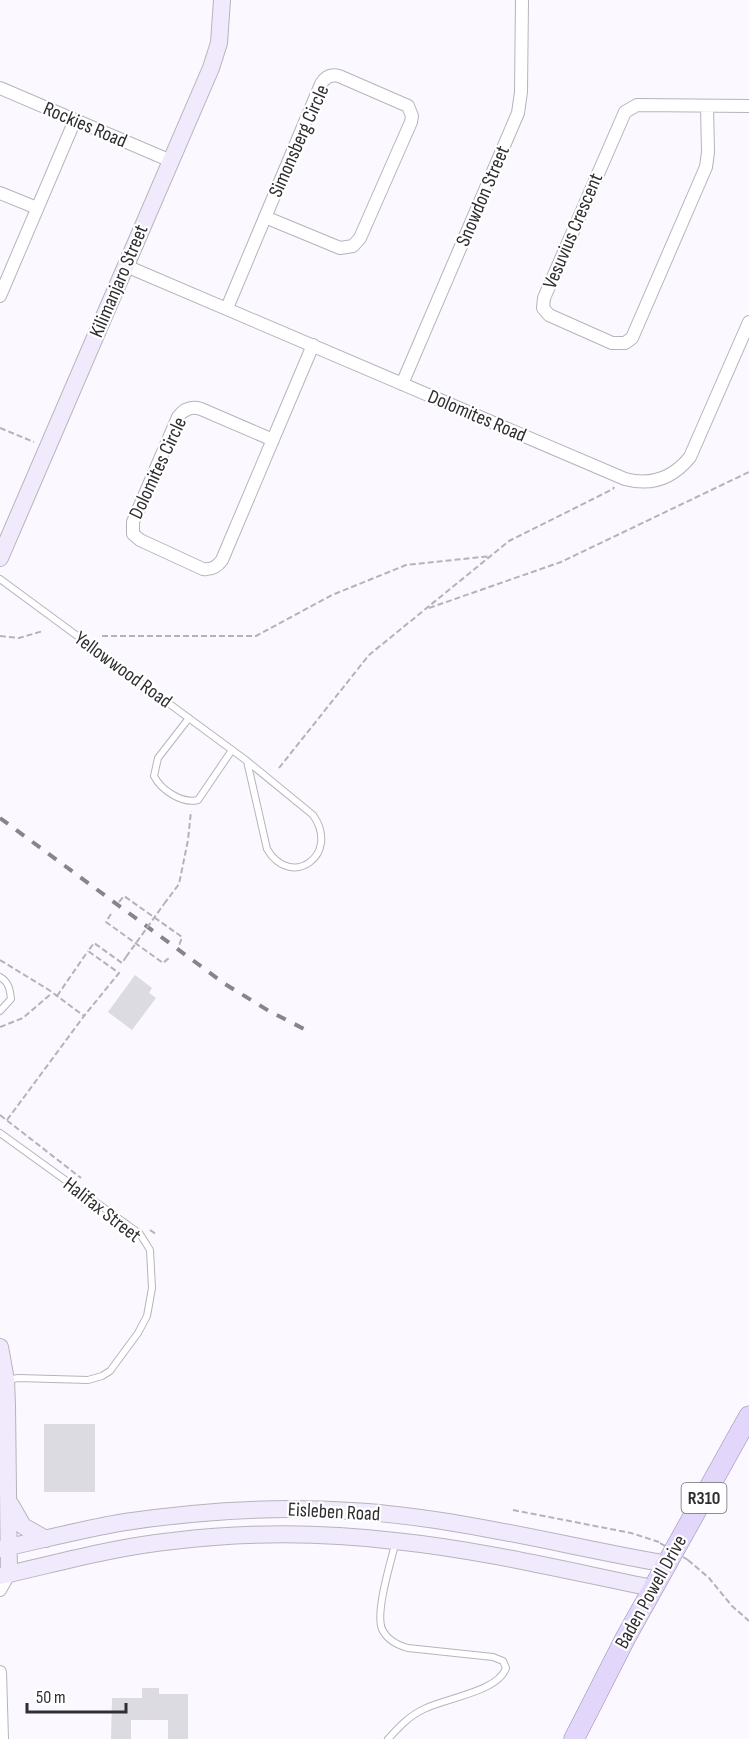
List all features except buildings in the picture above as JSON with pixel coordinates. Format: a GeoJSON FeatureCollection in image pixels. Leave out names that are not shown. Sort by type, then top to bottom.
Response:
{"type":"FeatureCollection","features":[{"type":"Feature","properties":{"kind":"main road","name":"Kilimanjaro Street"},"geometry":{"type":"LineString","coordinates":[[0,558],[211,68],[219,43],[222,0]]}},
{"type":"Feature","properties":{"kind":"main road"},"geometry":{"type":"LineString","coordinates":[[0,1347],[9,1502],[5,1575]]}},
{"type":"Feature","properties":{"kind":"main road","name":"Baden Powell Drive"},"geometry":{"type":"LineString","coordinates":[[574,1739],[653,1588],[749,1416]]}},
{"type":"Feature","properties":{"kind":"main road"},"geometry":{"type":"LineString","coordinates":[[9,1502],[23,1526],[46,1539]]}},
{"type":"Feature","properties":{"kind":"main road","name":"Eisleben Road"},"geometry":{"type":"LineString","coordinates":[[5,1548],[123,1523],[188,1514],[261,1510],[352,1510],[459,1525],[667,1564]]}},
{"type":"Feature","properties":{"kind":"main road","name":"Eisleben Road"},"geometry":{"type":"LineString","coordinates":[[5,1575],[106,1551],[175,1540],[287,1534],[349,1536],[453,1549],[653,1588]]}},
{"type":"Feature","properties":{"kind":"street","name":"Snowdon Street"},"geometry":{"type":"LineString","coordinates":[[402,384],[518,113],[522,92],[522,0]]}},
{"type":"Feature","properties":{"kind":"street","name":"Simonsberg Circle"},"geometry":{"type":"LineString","coordinates":[[226,308],[265,217],[325,78],[339,76],[408,106],[412,116],[411,122],[360,238],[353,246],[340,248],[265,217]]}},
{"type":"Feature","properties":{"kind":"street","name":"Rockies Road"},"geometry":{"type":"LineString","coordinates":[[0,88],[171,161]]}},
{"type":"Feature","properties":{"kind":"street","name":"Vesuvius Crescent"},"geometry":{"type":"LineString","coordinates":[[707,106],[706,167],[632,338],[625,343],[616,344],[549,315],[543,308],[544,298],[625,112],[637,105],[749,106]]}},
{"type":"Feature","properties":{"kind":"street"},"geometry":{"type":"LineString","coordinates":[[0,296],[75,120]]}},
{"type":"Feature","properties":{"kind":"street"},"geometry":{"type":"LineString","coordinates":[[0,193],[38,208]]}},
{"type":"Feature","properties":{"kind":"street","name":"Dolomites Road"},"geometry":{"type":"LineString","coordinates":[[126,266],[633,481],[650,482],[669,476],[684,465],[695,448],[749,322]]}},
{"type":"Feature","properties":{"kind":"street","name":"Dolomites Circle"},"geometry":{"type":"LineString","coordinates":[[273,440],[201,409],[184,410],[178,417],[133,522],[133,534],[140,540],[203,568],[216,567],[222,560],[273,440],[313,345]]}},
{"type":"Feature","properties":{"kind":"street"},"geometry":{"type":"LineString","coordinates":[[0,1590],[5,1575]]}},
{"type":"Feature","properties":{"kind":"street"},"geometry":{"type":"LineString","coordinates":[[0,1672],[2,1739]]}},
{"type":"Feature","properties":{"kind":"lane","name":"Yellowwood Road"},"geometry":{"type":"LineString","coordinates":[[0,579],[247,761],[308,810],[317,820],[321,833],[321,846],[315,858],[307,865],[288,866],[281,864],[270,855],[247,761]]}},
{"type":"Feature","properties":{"kind":"lane"},"geometry":{"type":"LineString","coordinates":[[189,718],[158,759],[154,776],[158,785],[185,801],[198,800],[232,750]]}},
{"type":"Feature","properties":{"kind":"lane"},"geometry":{"type":"LineString","coordinates":[[0,977],[5,980],[11,999],[0,1011]]}},
{"type":"Feature","properties":{"kind":"lane","name":"Halifax Street"},"geometry":{"type":"LineString","coordinates":[[0,1133],[140,1234],[150,1250],[152,1288],[147,1316],[138,1334],[110,1371],[102,1377],[88,1380],[18,1378],[3,1381]]}},
{"type":"Feature","properties":{"kind":"lane"},"geometry":{"type":"LineString","coordinates":[[388,1739],[404,1721],[414,1714],[485,1687],[503,1675],[506,1668],[503,1661],[483,1654],[408,1648],[387,1637],[381,1624],[381,1611],[396,1541]]}},
{"type":"Feature","properties":{"kind":"path"},"geometry":{"type":"LineString","coordinates":[[0,428],[34,442]]}},
{"type":"Feature","properties":{"kind":"path"},"geometry":{"type":"LineString","coordinates":[[426,608],[561,562],[749,472]]}},
{"type":"Feature","properties":{"kind":"path"},"geometry":{"type":"LineString","coordinates":[[279,768],[369,655],[509,541],[613,489],[619,476]]}},
{"type":"Feature","properties":{"kind":"path"},"geometry":{"type":"LineString","coordinates":[[102,636],[256,636],[332,595],[406,565],[491,556]]}},
{"type":"Feature","properties":{"kind":"path"},"geometry":{"type":"LineString","coordinates":[[0,636],[19,638],[43,631]]}},
{"type":"Feature","properties":{"kind":"path"},"geometry":{"type":"LineString","coordinates":[[57,996],[94,943],[122,963],[179,884],[188,840],[192,801]]}},
{"type":"Feature","properties":{"kind":"path"},"geometry":{"type":"LineString","coordinates":[[119,902],[124,896],[155,917],[182,937],[179,946]]}},
{"type":"Feature","properties":{"kind":"path"},"geometry":{"type":"LineString","coordinates":[[111,914],[106,922],[163,963],[170,957]]}},
{"type":"Feature","properties":{"kind":"path"},"geometry":{"type":"LineString","coordinates":[[7,1120],[119,973],[88,951]]}},
{"type":"Feature","properties":{"kind":"path"},"geometry":{"type":"LineString","coordinates":[[0,960],[84,1016]]}},
{"type":"Feature","properties":{"kind":"path"},"geometry":{"type":"LineString","coordinates":[[0,1027],[22,1018],[52,993]]}},
{"type":"Feature","properties":{"kind":"path"},"geometry":{"type":"LineString","coordinates":[[0,1115],[81,1178]]}},
{"type":"Feature","properties":{"kind":"path"},"geometry":{"type":"LineString","coordinates":[[147,1227],[156,1234]]}},
{"type":"Feature","properties":{"kind":"path"},"geometry":{"type":"LineString","coordinates":[[513,1510],[631,1533],[660,1543],[688,1560],[709,1578],[732,1606],[749,1621]]}},
{"type":"Feature","properties":{"kind":"railway"},"geometry":{"type":"LineString","coordinates":[[0,818],[225,984],[306,1030]]}}]}
